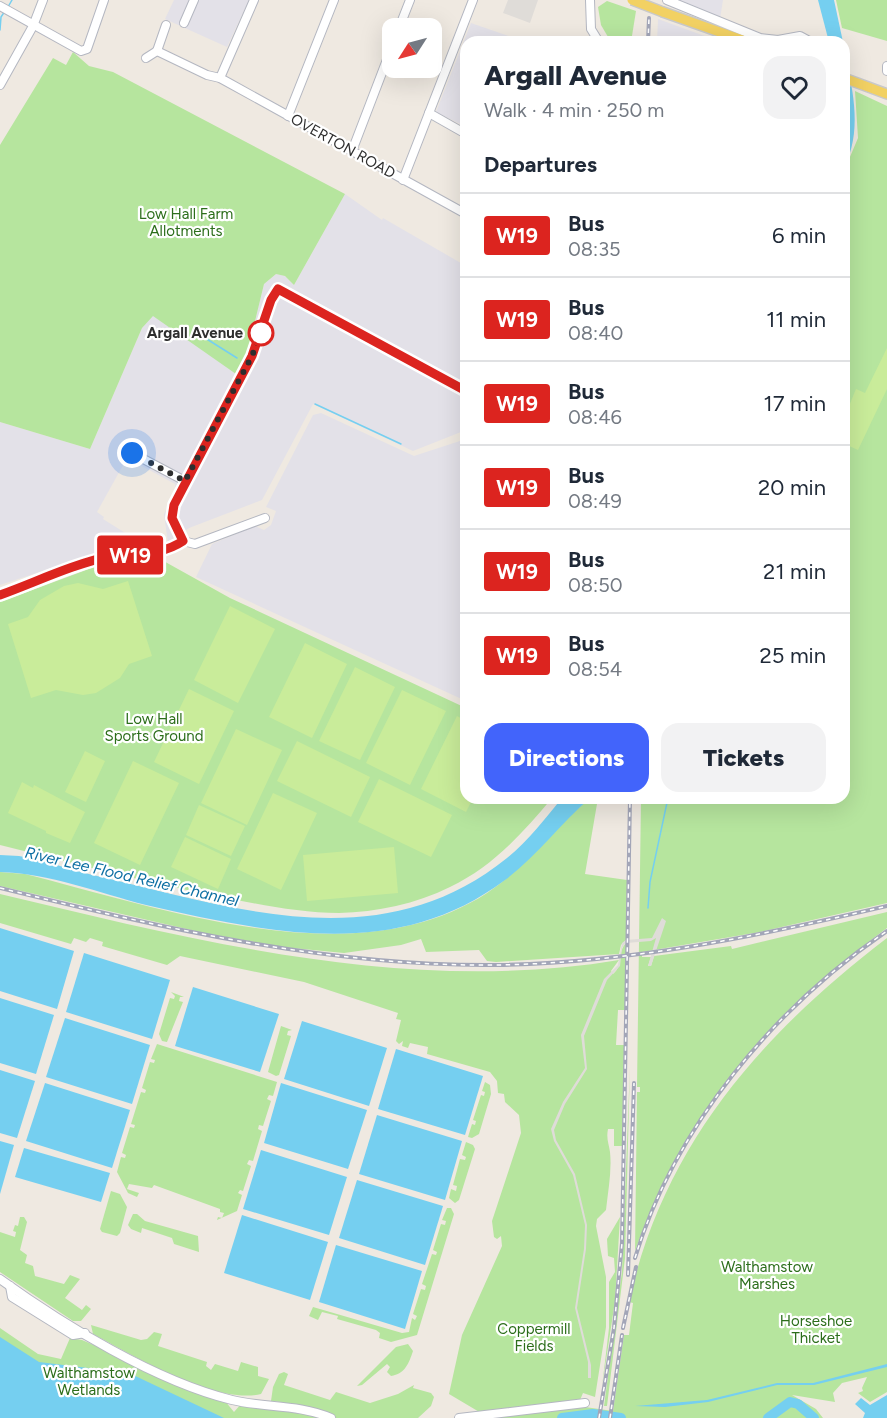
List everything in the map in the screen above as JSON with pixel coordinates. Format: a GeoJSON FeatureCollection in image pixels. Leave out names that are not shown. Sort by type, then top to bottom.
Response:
{"type":"FeatureCollection","features":[{"type":"Feature","properties":{"kind":"main road"},"geometry":{"type":"LineString","coordinates":[[632,0],[731,36]]}},
{"type":"Feature","properties":{"kind":"main road"},"geometry":{"type":"LineString","coordinates":[[850,80],[887,94]]}},
{"type":"Feature","properties":{"kind":"street"},"geometry":{"type":"LineString","coordinates":[[0,85],[33,26],[43,0]]}},
{"type":"Feature","properties":{"kind":"street"},"geometry":{"type":"LineString","coordinates":[[1,7],[81,51],[87,49],[104,0]]}},
{"type":"Feature","properties":{"kind":"street"},"geometry":{"type":"LineString","coordinates":[[184,22],[194,0]]}},
{"type":"Feature","properties":{"kind":"street"},"geometry":{"type":"LineString","coordinates":[[220,78],[254,0]]}},
{"type":"Feature","properties":{"kind":"street"},"geometry":{"type":"LineString","coordinates":[[288,116],[334,0]]}},
{"type":"Feature","properties":{"kind":"street"},"geometry":{"type":"LineString","coordinates":[[403,18],[410,0]]}},
{"type":"Feature","properties":{"kind":"street"},"geometry":{"type":"LineString","coordinates":[[404,180],[474,0]]}},
{"type":"Feature","properties":{"kind":"street"},"geometry":{"type":"LineString","coordinates":[[590,0],[591,29],[595,36]]}},
{"type":"Feature","properties":{"kind":"street"},"geometry":{"type":"LineString","coordinates":[[667,0],[755,36]]}},
{"type":"Feature","properties":{"kind":"street"},"geometry":{"type":"LineString","coordinates":[[146,58],[158,51],[156,48],[166,25]]}},
{"type":"Feature","properties":{"kind":"street","name":"OVERTON ROAD"},"geometry":{"type":"LineString","coordinates":[[158,51],[207,75],[220,78],[460,211]]}},
{"type":"Feature","properties":{"kind":"street"},"geometry":{"type":"LineString","coordinates":[[887,66],[887,71]]}},
{"type":"Feature","properties":{"kind":"street"},"geometry":{"type":"LineString","coordinates":[[352,151],[382,73]]}},
{"type":"Feature","properties":{"kind":"street"},"geometry":{"type":"LineString","coordinates":[[429,113],[460,131]]}},
{"type":"Feature","properties":{"kind":"street"},"geometry":{"type":"LineString","coordinates":[[183,541],[172,513],[185,481],[252,356],[271,300],[278,289],[460,387]]}},
{"type":"Feature","properties":{"kind":"street"},"geometry":{"type":"LineString","coordinates":[[132,453],[185,481]]}},
{"type":"Feature","properties":{"kind":"street"},"geometry":{"type":"LineString","coordinates":[[0,596],[103,558],[151,554],[171,549],[183,541],[198,543],[265,518]]}},
{"type":"Feature","properties":{"kind":"street"},"geometry":{"type":"LineString","coordinates":[[0,1279],[10,1286],[12,1297],[73,1335],[85,1333],[173,1380],[233,1400],[300,1408],[331,1418]]}},
{"type":"Feature","properties":{"kind":"street"},"geometry":{"type":"LineString","coordinates":[[459,1418],[585,1403]]}},
{"type":"Feature","properties":{"kind":"shaded area"},"geometry":{"type":"Polygon","coordinates":[[[174,0],[249,0],[227,47],[165,19],[174,0]]]}},
{"type":"Feature","properties":{"kind":"shaded area"},"geometry":{"type":"Polygon","coordinates":[[[508,0],[538,0],[530,23],[503,13],[508,0]]]}},
{"type":"Feature","properties":{"kind":"shaded area"},"geometry":{"type":"Polygon","coordinates":[[[672,0],[723,0],[720,19],[672,0]]]}},
{"type":"Feature","properties":{"kind":"shaded area"},"geometry":{"type":"Polygon","coordinates":[[[658,19],[705,36],[657,36],[658,19]]]}},
{"type":"Feature","properties":{"kind":"shaded area"},"geometry":{"type":"Polygon","coordinates":[[[471,23],[509,36],[466,36],[471,23]]]}},
{"type":"Feature","properties":{"kind":"shaded area"},"geometry":{"type":"Polygon","coordinates":[[[460,51],[460,124],[436,112],[460,51]]]}},
{"type":"Feature","properties":{"kind":"shaded area"},"geometry":{"type":"Polygon","coordinates":[[[345,194],[382,220],[383,218],[460,263],[460,380],[457,381],[292,291],[289,295],[460,393],[460,432],[413,451],[313,404],[262,500],[189,528],[168,543],[164,514],[176,490],[175,484],[127,458],[97,512],[104,517],[103,519],[146,546],[148,551],[106,550],[0,585],[0,422],[90,449],[142,328],[153,315],[172,327],[247,354],[264,284],[276,274],[285,276],[294,285],[345,194]]]}},
{"type":"Feature","properties":{"kind":"shaded area"},"geometry":{"type":"Polygon","coordinates":[[[321,413],[414,456],[460,441],[460,698],[196,577],[212,544],[255,526],[264,530],[271,525],[276,511],[266,507],[313,415],[321,413]]]}},
{"type":"Feature","properties":{"kind":"shaded area"},"geometry":{"type":"Polygon","coordinates":[[[662,918],[666,921],[651,966],[648,966],[656,938],[651,941],[626,943],[622,948],[620,966],[607,980],[584,1036],[587,1069],[565,1104],[554,1130],[556,1140],[575,1174],[587,1225],[586,1249],[577,1308],[591,1365],[591,1378],[588,1378],[588,1362],[575,1308],[584,1249],[585,1225],[573,1175],[554,1141],[551,1129],[563,1102],[585,1068],[581,1035],[604,979],[618,965],[622,943],[626,940],[652,938],[662,918]]]}},
{"type":"Feature","properties":{"kind":"green space"},"geometry":{"type":"Polygon","coordinates":[[[836,0],[887,0],[887,41],[842,28],[836,0]]]}},
{"type":"Feature","properties":{"kind":"green space"},"geometry":{"type":"Polygon","coordinates":[[[607,1],[636,11],[632,36],[607,36],[601,25],[598,7],[607,1]]]}},
{"type":"Feature","properties":{"kind":"green space","name":"Low Hall Farm Allotments"},"geometry":{"type":"Polygon","coordinates":[[[73,52],[89,66],[113,72],[345,194],[294,285],[285,276],[276,274],[264,284],[247,354],[236,374],[153,316],[142,328],[90,449],[0,422],[0,145],[53,58],[66,65],[73,52]]]}},
{"type":"Feature","properties":{"kind":"green space"},"geometry":{"type":"Polygon","coordinates":[[[855,91],[887,106],[887,903],[760,932],[642,952],[642,957],[651,957],[648,966],[651,966],[654,956],[731,946],[732,949],[887,912],[887,928],[845,960],[806,995],[736,1071],[706,1112],[679,1156],[655,1202],[635,1251],[637,1092],[640,1092],[640,1087],[637,1087],[641,804],[850,804],[850,157],[858,138],[855,91]]]}},
{"type":"Feature","properties":{"kind":"green space"},"geometry":{"type":"Polygon","coordinates":[[[887,348],[887,389],[858,450],[850,446],[850,404],[856,389],[865,393],[887,348]]]}},
{"type":"Feature","properties":{"kind":"green space","name":"Low Hall Sports Ground"},"geometry":{"type":"Polygon","coordinates":[[[160,559],[230,598],[460,705],[460,804],[547,804],[493,860],[465,879],[437,893],[410,902],[382,909],[353,912],[309,911],[247,902],[190,891],[0,845],[0,602],[117,560],[147,560],[155,572],[160,559]]]}},
{"type":"Feature","properties":{"kind":"green space"},"geometry":{"type":"Polygon","coordinates":[[[128,581],[152,656],[129,664],[120,678],[96,693],[83,695],[56,690],[31,698],[8,624],[28,617],[40,600],[64,586],[78,583],[103,589],[128,581]]]}},
{"type":"Feature","properties":{"kind":"green space"},"geometry":{"type":"Polygon","coordinates":[[[230,606],[275,629],[238,703],[194,680],[230,606]]]}},
{"type":"Feature","properties":{"kind":"green space"},"geometry":{"type":"Polygon","coordinates":[[[305,643],[347,664],[312,738],[269,717],[305,643]]]}},
{"type":"Feature","properties":{"kind":"green space"},"geometry":{"type":"Polygon","coordinates":[[[355,667],[395,687],[360,760],[319,741],[355,667]]]}},
{"type":"Feature","properties":{"kind":"green space"},"geometry":{"type":"Polygon","coordinates":[[[189,689],[234,711],[199,784],[154,762],[189,689]]]}},
{"type":"Feature","properties":{"kind":"green space"},"geometry":{"type":"Polygon","coordinates":[[[402,690],[446,711],[410,785],[366,763],[402,690]]]}},
{"type":"Feature","properties":{"kind":"green space"},"geometry":{"type":"Polygon","coordinates":[[[457,716],[460,718],[460,804],[470,804],[466,812],[421,789],[457,716]]]}},
{"type":"Feature","properties":{"kind":"green space"},"geometry":{"type":"Polygon","coordinates":[[[236,729],[282,750],[247,825],[201,803],[236,729]]]}},
{"type":"Feature","properties":{"kind":"green space"},"geometry":{"type":"Polygon","coordinates":[[[297,741],[370,777],[351,817],[277,781],[297,741]]]}},
{"type":"Feature","properties":{"kind":"green space"},"geometry":{"type":"Polygon","coordinates":[[[85,751],[105,761],[86,802],[65,792],[85,751]]]}},
{"type":"Feature","properties":{"kind":"green space"},"geometry":{"type":"Polygon","coordinates":[[[133,761],[179,783],[140,865],[94,843],[133,761]]]}},
{"type":"Feature","properties":{"kind":"green space"},"geometry":{"type":"Polygon","coordinates":[[[379,779],[452,815],[431,857],[358,822],[379,779]]]}},
{"type":"Feature","properties":{"kind":"green space"},"geometry":{"type":"Polygon","coordinates":[[[22,782],[33,788],[34,785],[85,812],[70,843],[8,813],[22,782]]]}},
{"type":"Feature","properties":{"kind":"green space"},"geometry":{"type":"Polygon","coordinates":[[[273,793],[317,813],[281,890],[237,869],[273,793]]]}},
{"type":"Feature","properties":{"kind":"green space"},"geometry":{"type":"Polygon","coordinates":[[[584,804],[597,804],[585,874],[627,880],[626,940],[621,945],[619,954],[496,962],[487,961],[479,950],[426,952],[421,939],[401,945],[344,953],[282,947],[204,933],[0,886],[0,872],[25,874],[198,918],[259,928],[320,934],[379,931],[435,918],[487,893],[515,871],[584,804]]]}},
{"type":"Feature","properties":{"kind":"green space"},"geometry":{"type":"Polygon","coordinates":[[[199,805],[245,826],[231,856],[186,835],[199,805]]]}},
{"type":"Feature","properties":{"kind":"green space"},"geometry":{"type":"Polygon","coordinates":[[[185,837],[231,859],[218,889],[171,867],[185,837]]]}},
{"type":"Feature","properties":{"kind":"green space"},"geometry":{"type":"Polygon","coordinates":[[[394,847],[398,893],[307,901],[303,855],[394,847]]]}},
{"type":"Feature","properties":{"kind":"green space","name":"Coppermill Fields"},"geometry":{"type":"Polygon","coordinates":[[[0,894],[229,945],[307,958],[385,967],[463,971],[541,969],[619,960],[611,971],[613,974],[618,967],[626,943],[626,1010],[618,1010],[616,1045],[624,1045],[622,1146],[614,1146],[614,1129],[608,1129],[610,1181],[606,1210],[597,1219],[596,1226],[606,1277],[606,1327],[595,1397],[583,1393],[580,1400],[481,1413],[449,1394],[462,1335],[502,1246],[501,1236],[497,1239],[494,1237],[492,1221],[521,1133],[519,1115],[505,1102],[504,1094],[498,1093],[497,1081],[490,1072],[427,1054],[428,1047],[410,1043],[408,1048],[402,1046],[403,1041],[399,1044],[396,1041],[401,1020],[396,1019],[398,1013],[304,982],[180,956],[167,965],[102,946],[103,942],[90,938],[86,942],[74,938],[71,944],[0,923],[0,894]]]}},
{"type":"Feature","properties":{"kind":"green space","name":"Walthamstow Marshes"},"geometry":{"type":"Polygon","coordinates":[[[887,938],[887,1392],[870,1402],[858,1393],[863,1391],[867,1377],[842,1383],[833,1393],[835,1402],[792,1395],[816,1409],[823,1418],[485,1418],[585,1407],[613,1411],[624,1335],[629,1335],[633,1303],[629,1302],[645,1245],[667,1191],[693,1142],[725,1096],[760,1053],[842,974],[887,938]]]}},
{"type":"Feature","properties":{"kind":"green space"},"geometry":{"type":"Polygon","coordinates":[[[171,992],[184,997],[180,997],[179,1001],[183,1002],[167,1042],[162,1041],[159,1034],[170,998],[174,999],[175,996],[171,992]]]}},
{"type":"Feature","properties":{"kind":"green space"},"geometry":{"type":"Polygon","coordinates":[[[281,1026],[292,1030],[288,1031],[287,1035],[291,1036],[279,1075],[276,1076],[268,1072],[281,1026]]]}},
{"type":"Feature","properties":{"kind":"green space"},"geometry":{"type":"Polygon","coordinates":[[[157,1044],[277,1082],[273,1096],[269,1095],[267,1099],[271,1101],[263,1126],[259,1125],[258,1129],[262,1131],[253,1161],[249,1160],[247,1164],[251,1166],[243,1191],[240,1190],[238,1193],[242,1195],[237,1211],[222,1218],[224,1213],[220,1212],[220,1209],[154,1185],[152,1188],[129,1184],[127,1189],[139,1193],[137,1197],[128,1193],[117,1172],[121,1157],[125,1158],[126,1155],[122,1153],[130,1127],[134,1128],[135,1125],[131,1124],[141,1092],[145,1093],[146,1090],[142,1088],[150,1062],[154,1063],[155,1060],[151,1059],[157,1044]]]}},
{"type":"Feature","properties":{"kind":"green space"},"geometry":{"type":"Polygon","coordinates":[[[630,1066],[625,1258],[607,1406],[604,1406],[622,1271],[630,1066]]]}},
{"type":"Feature","properties":{"kind":"green space"},"geometry":{"type":"Polygon","coordinates":[[[485,1082],[490,1085],[491,1094],[479,1134],[472,1138],[468,1137],[472,1124],[475,1125],[476,1121],[473,1120],[481,1095],[484,1096],[485,1092],[482,1091],[485,1082]]]}},
{"type":"Feature","properties":{"kind":"green space"},"geometry":{"type":"Polygon","coordinates":[[[466,1142],[473,1145],[475,1149],[459,1200],[455,1203],[449,1198],[451,1189],[456,1191],[457,1186],[453,1185],[460,1159],[465,1160],[466,1157],[462,1155],[466,1142]]]}},
{"type":"Feature","properties":{"kind":"green space"},"geometry":{"type":"Polygon","coordinates":[[[111,1191],[120,1194],[127,1207],[120,1233],[117,1236],[102,1232],[100,1229],[111,1191]]]}},
{"type":"Feature","properties":{"kind":"green space"},"geometry":{"type":"Polygon","coordinates":[[[447,1208],[451,1208],[454,1214],[417,1335],[391,1342],[379,1338],[380,1333],[376,1330],[337,1319],[338,1316],[322,1312],[318,1320],[309,1316],[313,1307],[402,1333],[409,1332],[412,1318],[415,1320],[417,1316],[413,1314],[421,1289],[425,1290],[426,1286],[422,1284],[432,1254],[436,1255],[437,1252],[433,1250],[441,1224],[445,1225],[446,1221],[442,1220],[447,1208]]]}},
{"type":"Feature","properties":{"kind":"green space"},"geometry":{"type":"Polygon","coordinates":[[[133,1214],[137,1214],[145,1221],[198,1236],[199,1252],[174,1244],[172,1238],[142,1228],[141,1233],[131,1229],[128,1225],[133,1214]]]}},
{"type":"Feature","properties":{"kind":"green space"},"geometry":{"type":"Polygon","coordinates":[[[20,1217],[24,1217],[27,1222],[20,1250],[27,1255],[25,1263],[33,1266],[35,1276],[64,1284],[70,1275],[80,1279],[65,1298],[82,1310],[86,1305],[91,1309],[81,1321],[73,1321],[0,1272],[0,1232],[15,1237],[16,1232],[13,1231],[15,1225],[18,1226],[20,1217]]]}},
{"type":"Feature","properties":{"kind":"green space"},"geometry":{"type":"Polygon","coordinates":[[[620,1217],[615,1301],[602,1387],[609,1328],[609,1282],[615,1272],[614,1258],[608,1256],[607,1239],[620,1217]]]}},
{"type":"Feature","properties":{"kind":"green space"},"geometry":{"type":"Polygon","coordinates":[[[91,1325],[141,1340],[147,1339],[154,1332],[162,1334],[158,1346],[207,1362],[206,1366],[211,1370],[215,1364],[238,1371],[241,1362],[258,1367],[258,1376],[269,1379],[261,1394],[242,1395],[198,1386],[152,1366],[93,1334],[91,1325]]]}},
{"type":"Feature","properties":{"kind":"green space","name":"Walthamstow Wetlands"},"geometry":{"type":"Polygon","coordinates":[[[0,1328],[38,1354],[61,1359],[70,1338],[82,1340],[225,1401],[234,1412],[241,1404],[281,1409],[281,1402],[271,1401],[273,1387],[279,1374],[284,1372],[288,1374],[284,1385],[330,1400],[336,1392],[370,1403],[398,1394],[414,1385],[413,1388],[431,1393],[434,1397],[431,1406],[418,1418],[0,1418],[0,1328]]]}},
{"type":"Feature","properties":{"kind":"green space"},"geometry":{"type":"Polygon","coordinates":[[[408,1344],[413,1351],[408,1364],[400,1373],[391,1376],[387,1372],[390,1367],[387,1364],[362,1385],[357,1386],[396,1347],[408,1344]]]}},
{"type":"Feature","properties":{"kind":"water"},"geometry":{"type":"Polygon","coordinates":[[[818,0],[834,0],[842,36],[827,36],[818,0]]]}},
{"type":"Feature","properties":{"kind":"water"},"geometry":{"type":"Polygon","coordinates":[[[850,80],[855,120],[850,153],[850,80]]]}},
{"type":"Feature","properties":{"kind":"water"},"geometry":{"type":"Polygon","coordinates":[[[557,804],[584,804],[528,861],[505,880],[463,906],[420,922],[376,931],[331,934],[285,931],[239,924],[146,905],[74,884],[37,876],[0,872],[0,855],[19,856],[199,901],[253,911],[306,917],[358,917],[409,908],[459,889],[507,858],[536,830],[557,804]]]}},
{"type":"Feature","properties":{"kind":"water"},"geometry":{"type":"Polygon","coordinates":[[[0,928],[74,951],[57,1009],[0,991],[0,928]]]}},
{"type":"Feature","properties":{"kind":"water"},"geometry":{"type":"Polygon","coordinates":[[[84,953],[170,980],[152,1039],[66,1012],[84,953]]]}},
{"type":"Feature","properties":{"kind":"water"},"geometry":{"type":"Polygon","coordinates":[[[193,987],[279,1014],[260,1072],[175,1046],[193,987]]]}},
{"type":"Feature","properties":{"kind":"water"},"geometry":{"type":"Polygon","coordinates":[[[0,998],[54,1015],[36,1074],[0,1063],[0,998]]]}},
{"type":"Feature","properties":{"kind":"water"},"geometry":{"type":"Polygon","coordinates":[[[65,1018],[150,1045],[132,1104],[46,1077],[65,1018]]]}},
{"type":"Feature","properties":{"kind":"water"},"geometry":{"type":"Polygon","coordinates":[[[302,1021],[387,1048],[369,1106],[284,1079],[302,1021]]]}},
{"type":"Feature","properties":{"kind":"water"},"geometry":{"type":"Polygon","coordinates":[[[396,1049],[483,1076],[465,1135],[378,1109],[396,1049]]]}},
{"type":"Feature","properties":{"kind":"water"},"geometry":{"type":"Polygon","coordinates":[[[0,1070],[35,1081],[17,1138],[0,1133],[0,1070]]]}},
{"type":"Feature","properties":{"kind":"water"},"geometry":{"type":"Polygon","coordinates":[[[45,1083],[130,1110],[112,1168],[26,1141],[45,1083]]]}},
{"type":"Feature","properties":{"kind":"water"},"geometry":{"type":"Polygon","coordinates":[[[281,1083],[367,1110],[348,1169],[264,1143],[281,1083]]]}},
{"type":"Feature","properties":{"kind":"water"},"geometry":{"type":"Polygon","coordinates":[[[377,1115],[462,1141],[445,1200],[359,1174],[377,1115]]]}},
{"type":"Feature","properties":{"kind":"water"},"geometry":{"type":"Polygon","coordinates":[[[0,1141],[14,1145],[0,1194],[0,1141]]]}},
{"type":"Feature","properties":{"kind":"water"},"geometry":{"type":"Polygon","coordinates":[[[24,1148],[110,1173],[101,1202],[15,1177],[24,1148]]]}},
{"type":"Feature","properties":{"kind":"water"},"geometry":{"type":"Polygon","coordinates":[[[261,1150],[347,1177],[329,1235],[243,1209],[261,1150]]]}},
{"type":"Feature","properties":{"kind":"water"},"geometry":{"type":"Polygon","coordinates":[[[357,1180],[443,1206],[425,1265],[339,1238],[357,1180]]]}},
{"type":"Feature","properties":{"kind":"water"},"geometry":{"type":"Polygon","coordinates":[[[242,1215],[328,1242],[310,1300],[224,1273],[242,1215]]]}},
{"type":"Feature","properties":{"kind":"water"},"geometry":{"type":"Polygon","coordinates":[[[336,1245],[422,1271],[405,1329],[319,1302],[336,1245]]]}},
{"type":"Feature","properties":{"kind":"water","name":"Walthamstow Wetlands"},"geometry":{"type":"Polygon","coordinates":[[[0,1337],[39,1362],[129,1373],[224,1418],[0,1418],[0,1337]]]}},
{"type":"Feature","properties":{"kind":"water"},"geometry":{"type":"Polygon","coordinates":[[[887,1364],[887,1367],[814,1385],[777,1385],[708,1402],[665,1407],[635,1406],[707,1400],[777,1383],[813,1383],[887,1364]]]}},
{"type":"Feature","properties":{"kind":"water"},"geometry":{"type":"Polygon","coordinates":[[[887,1395],[887,1418],[863,1418],[865,1413],[855,1404],[861,1398],[870,1405],[887,1395]]]}},
{"type":"Feature","properties":{"kind":"waterway"},"geometry":{"type":"LineString","coordinates":[[8,7],[12,0]]}},
{"type":"Feature","properties":{"kind":"waterway"},"geometry":{"type":"LineString","coordinates":[[0,30],[1,17],[5,11]]}},
{"type":"Feature","properties":{"kind":"waterway"},"geometry":{"type":"LineString","coordinates":[[194,331],[237,358]]}},
{"type":"Feature","properties":{"kind":"waterway"},"geometry":{"type":"LineString","coordinates":[[315,404],[401,444]]}},
{"type":"Feature","properties":{"kind":"waterway"},"geometry":{"type":"LineString","coordinates":[[648,908],[650,882],[667,804]]}},
{"type":"Feature","properties":{"kind":"waterway"},"geometry":{"type":"LineString","coordinates":[[768,1418],[790,1402],[798,1404],[814,1418]]}},
{"type":"Feature","properties":{"kind":"waterway"},"geometry":{"type":"LineString","coordinates":[[562,1418],[593,1414],[621,1418]]}},
{"type":"Feature","properties":{"kind":"railway"},"geometry":{"type":"LineString","coordinates":[[648,36],[649,18]]}},
{"type":"Feature","properties":{"kind":"railway"},"geometry":{"type":"LineString","coordinates":[[599,1418],[614,1328],[622,1243],[630,804]]}},
{"type":"Feature","properties":{"kind":"railway"},"geometry":{"type":"LineString","coordinates":[[0,888],[123,917],[246,942],[308,952],[434,964],[546,963],[645,953],[791,928],[887,906]]}},
{"type":"Feature","properties":{"kind":"railway"},"geometry":{"type":"LineString","coordinates":[[635,1258],[653,1209],[675,1162],[703,1117],[734,1074],[768,1033],[806,996],[845,962],[887,931]]}},
{"type":"Feature","properties":{"kind":"railway"},"geometry":{"type":"LineString","coordinates":[[628,1275],[634,1083]]}},
{"type":"Feature","properties":{"kind":"railway"},"geometry":{"type":"LineString","coordinates":[[623,1328],[636,1267]]}},
{"type":"Feature","properties":{"kind":"railway"},"geometry":{"type":"LineString","coordinates":[[610,1418],[622,1335]]}},
{"type":"Feature","properties":{"kind":"bus line","name":"W19"},"geometry":{"type":"LineString","coordinates":[[0,595],[103,558],[151,554],[171,549],[183,541],[172,518],[174,505],[252,356],[271,300],[278,289],[460,388]]}},
{"type":"Feature","properties":{"kind":"place","name":"Argall Avenue"},"geometry":{"type":"Point","coordinates":[261,333]}},
{"type":"Feature","properties":{"kind":"route"},"geometry":{"type":"LineString","coordinates":[[132,453],[185,481],[252,356],[261,333]]}},
{"type":"Feature","properties":{"kind":"water label","name":"River Lee Flood Relief Channel"},"geometry":{"type":"Point","coordinates":[132,876]}},
{"type":"Feature","properties":{"kind":"park label","name":"Horseshoe Thicket"},"geometry":{"type":"Point","coordinates":[816,1330]}}]}
